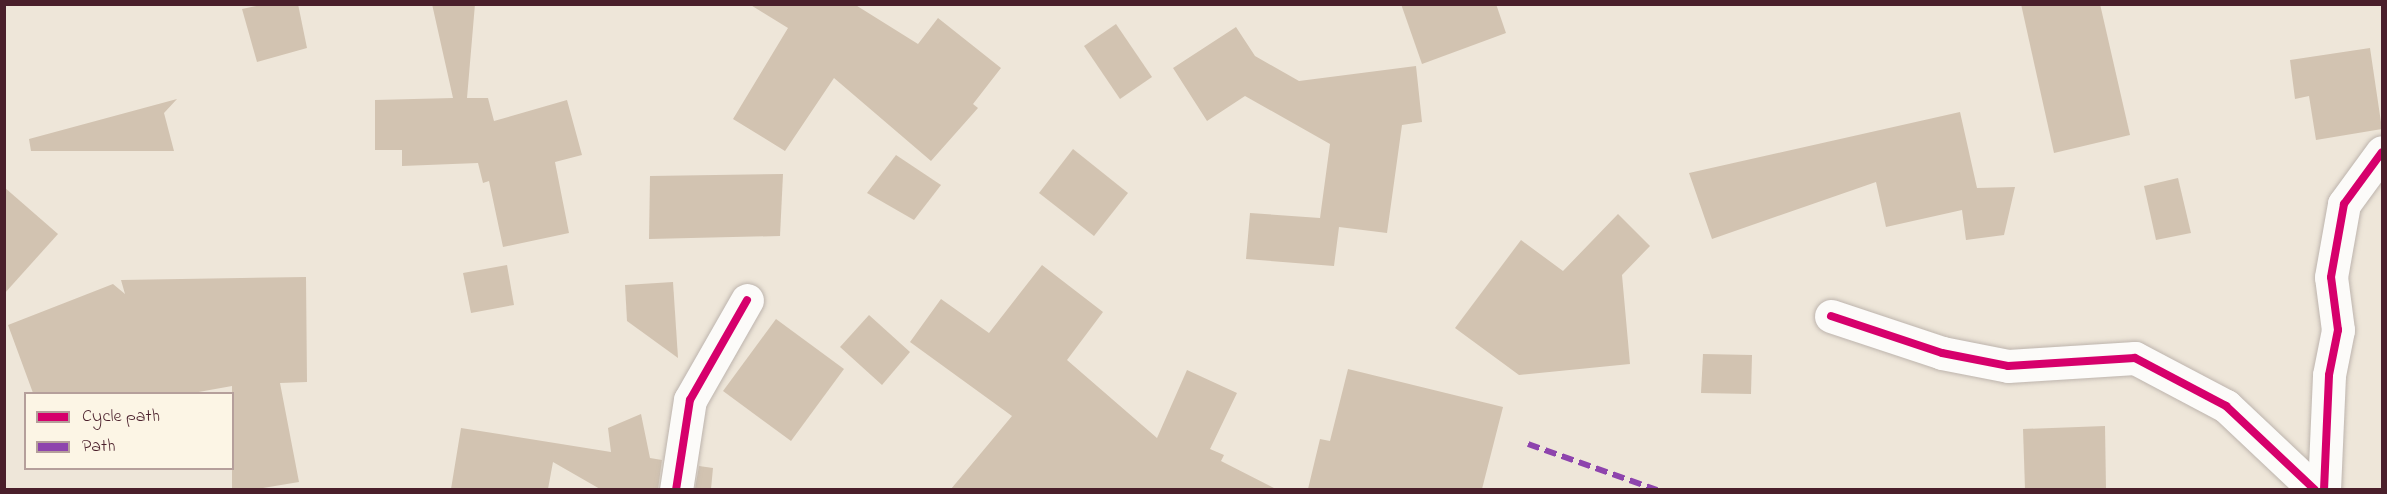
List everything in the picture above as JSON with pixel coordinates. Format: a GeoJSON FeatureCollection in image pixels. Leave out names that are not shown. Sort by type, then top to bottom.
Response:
{"type":"FeatureCollection","features":[{"type":"Feature","properties":{"kind":"street"},"geometry":{"type":"LineString","coordinates":[[2324,489],[2329,375],[2338,330],[2333,266],[2344,204],[2382,152]]}},
{"type":"Feature","properties":{"kind":"street"},"geometry":{"type":"LineString","coordinates":[[676,489],[690,400],[747,300]]}},
{"type":"Feature","properties":{"kind":"street"},"geometry":{"type":"LineString","coordinates":[[1831,316],[1942,353],[2008,366],[2135,358],[2226,406],[2315,489]]}},
{"type":"Feature","properties":{"kind":"building"},"geometry":{"type":"Polygon","coordinates":[[[265,4],[298,4],[307,48],[257,62],[242,9],[265,4]]]}},
{"type":"Feature","properties":{"kind":"building"},"geometry":{"type":"Polygon","coordinates":[[[432,4],[475,4],[467,98],[488,98],[494,121],[567,100],[582,155],[555,162],[569,233],[503,247],[489,181],[483,183],[478,163],[402,166],[402,150],[375,150],[375,100],[453,98],[432,4]]]}},
{"type":"Feature","properties":{"kind":"building"},"geometry":{"type":"Polygon","coordinates":[[[749,4],[854,4],[918,44],[938,18],[1001,68],[973,104],[978,108],[931,161],[834,78],[785,151],[733,119],[788,28],[749,4]]]}},
{"type":"Feature","properties":{"kind":"building"},"geometry":{"type":"Polygon","coordinates":[[[1401,4],[1496,4],[1506,33],[1422,64],[1401,4]]]}},
{"type":"Feature","properties":{"kind":"building"},"geometry":{"type":"Polygon","coordinates":[[[2021,4],[2100,4],[2130,135],[2054,153],[2021,4]]]}},
{"type":"Feature","properties":{"kind":"building"},"geometry":{"type":"Polygon","coordinates":[[[1116,24],[1152,77],[1120,99],[1084,46],[1116,24]]]}},
{"type":"Feature","properties":{"kind":"building"},"geometry":{"type":"Polygon","coordinates":[[[1236,27],[1255,56],[1299,81],[1416,66],[1422,122],[1402,125],[1387,233],[1339,227],[1334,266],[1246,259],[1250,213],[1320,218],[1330,144],[1245,96],[1207,121],[1173,68],[1236,27]]]}},
{"type":"Feature","properties":{"kind":"building"},"geometry":{"type":"Polygon","coordinates":[[[2370,48],[2382,129],[2316,140],[2309,96],[2295,99],[2290,60],[2370,48]]]}},
{"type":"Feature","properties":{"kind":"building"},"geometry":{"type":"Polygon","coordinates":[[[177,99],[164,113],[174,151],[31,151],[29,139],[177,99]]]}},
{"type":"Feature","properties":{"kind":"building"},"geometry":{"type":"Polygon","coordinates":[[[1960,112],[1977,188],[2015,187],[2004,235],[1966,240],[1962,210],[1886,227],[1876,182],[1712,239],[1689,173],[1960,112]]]}},
{"type":"Feature","properties":{"kind":"building"},"geometry":{"type":"Polygon","coordinates":[[[1073,149],[1128,193],[1094,236],[1039,193],[1073,149]]]}},
{"type":"Feature","properties":{"kind":"building"},"geometry":{"type":"Polygon","coordinates":[[[896,155],[941,185],[914,220],[867,193],[896,155]]]}},
{"type":"Feature","properties":{"kind":"building"},"geometry":{"type":"Polygon","coordinates":[[[783,174],[780,236],[649,239],[650,176],[783,174]]]}},
{"type":"Feature","properties":{"kind":"building"},"geometry":{"type":"Polygon","coordinates":[[[2178,178],[2191,233],[2156,240],[2144,186],[2178,178]]]}},
{"type":"Feature","properties":{"kind":"building"},"geometry":{"type":"Polygon","coordinates":[[[4,187],[58,234],[4,294],[4,187]]]}},
{"type":"Feature","properties":{"kind":"building"},"geometry":{"type":"Polygon","coordinates":[[[1618,214],[1650,246],[1622,275],[1630,364],[1519,375],[1455,328],[1521,240],[1563,271],[1618,214]]]}},
{"type":"Feature","properties":{"kind":"building"},"geometry":{"type":"Polygon","coordinates":[[[507,265],[514,305],[471,313],[463,273],[507,265]]]}},
{"type":"Feature","properties":{"kind":"building"},"geometry":{"type":"Polygon","coordinates":[[[1042,265],[1103,312],[1067,360],[1157,438],[1187,370],[1237,393],[1210,449],[1224,455],[1221,461],[1276,489],[951,489],[1012,416],[910,342],[941,299],[989,333],[1042,265]]]}},
{"type":"Feature","properties":{"kind":"building"},"geometry":{"type":"Polygon","coordinates":[[[306,277],[307,382],[280,383],[299,482],[257,489],[232,489],[234,392],[232,392],[232,386],[199,392],[33,392],[8,325],[113,284],[125,294],[121,280],[306,277]]]}},
{"type":"Feature","properties":{"kind":"building"},"geometry":{"type":"Polygon","coordinates":[[[673,282],[678,358],[627,321],[625,285],[673,282]]]}},
{"type":"Feature","properties":{"kind":"building"},"geometry":{"type":"Polygon","coordinates":[[[869,315],[910,352],[882,385],[840,347],[869,315]]]}},
{"type":"Feature","properties":{"kind":"building"},"geometry":{"type":"Polygon","coordinates":[[[776,319],[844,369],[791,441],[723,391],[776,319]]]}},
{"type":"Feature","properties":{"kind":"building"},"geometry":{"type":"Polygon","coordinates":[[[1703,354],[1752,355],[1751,394],[1701,393],[1703,354]]]}},
{"type":"Feature","properties":{"kind":"building"},"geometry":{"type":"Polygon","coordinates":[[[1348,369],[1503,407],[1482,489],[1308,489],[1320,439],[1330,441],[1348,369]]]}},
{"type":"Feature","properties":{"kind":"building"},"geometry":{"type":"Polygon","coordinates":[[[641,414],[650,458],[662,460],[658,489],[600,489],[553,462],[548,489],[451,489],[461,428],[611,452],[608,428],[641,414]]]}},
{"type":"Feature","properties":{"kind":"building"},"geometry":{"type":"Polygon","coordinates":[[[2105,426],[2106,489],[2025,489],[2023,429],[2105,426]]]}},
{"type":"Feature","properties":{"kind":"building"},"geometry":{"type":"Polygon","coordinates":[[[699,466],[713,468],[711,489],[695,489],[699,466]]]}},
{"type":"Feature","properties":{"kind":"marked path"},"geometry":{"type":"LineString","coordinates":[[1528,444],[1657,490]]}},
{"type":"Feature","properties":{"kind":"cycle path"},"geometry":{"type":"LineString","coordinates":[[2324,490],[2329,375],[2338,330],[2331,277],[2344,204],[2382,152]]}},
{"type":"Feature","properties":{"kind":"cycle path"},"geometry":{"type":"LineString","coordinates":[[676,490],[690,400],[747,300]]}},
{"type":"Feature","properties":{"kind":"cycle path"},"geometry":{"type":"LineString","coordinates":[[1831,316],[1942,353],[2008,366],[2135,358],[2226,406],[2315,490]]}}]}
